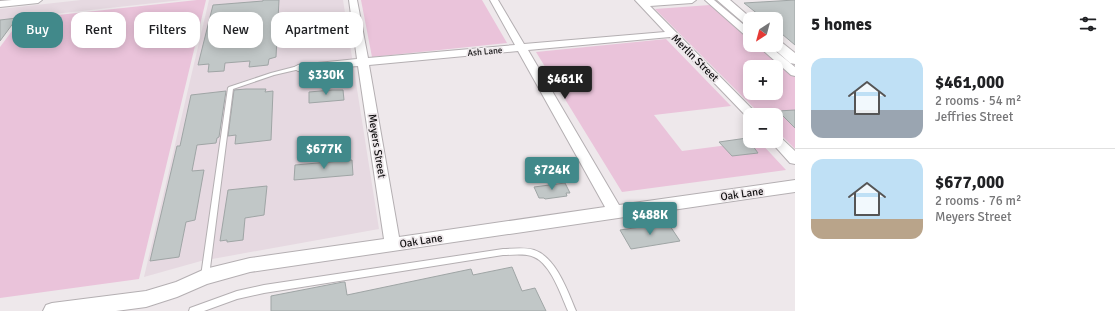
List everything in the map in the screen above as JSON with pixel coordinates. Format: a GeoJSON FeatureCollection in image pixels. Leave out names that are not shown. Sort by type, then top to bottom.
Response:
{"type":"FeatureCollection","features":[{"type":"Feature","properties":{"kind":"street"},"geometry":{"type":"LineString","coordinates":[[0,4],[38,0]]}},
{"type":"Feature","properties":{"kind":"street","name":"Meyers Street"},"geometry":{"type":"LineString","coordinates":[[353,0],[393,246]]}},
{"type":"Feature","properties":{"kind":"street"},"geometry":{"type":"LineString","coordinates":[[494,0],[615,212]]}},
{"type":"Feature","properties":{"kind":"street"},"geometry":{"type":"LineString","coordinates":[[641,2],[692,0]]}},
{"type":"Feature","properties":{"kind":"street"},"geometry":{"type":"LineString","coordinates":[[709,0],[743,29]]}},
{"type":"Feature","properties":{"kind":"street","name":"Merlin Street"},"geometry":{"type":"LineString","coordinates":[[641,2],[745,108]]}},
{"type":"Feature","properties":{"kind":"street"},"geometry":{"type":"LineString","coordinates":[[727,3],[743,17]]}},
{"type":"Feature","properties":{"kind":"street","name":"Ash Lane"},"geometry":{"type":"LineString","coordinates":[[298,68],[522,49],[671,34]]}},
{"type":"Feature","properties":{"kind":"street"},"geometry":{"type":"LineString","coordinates":[[783,50],[795,60]]}},
{"type":"Feature","properties":{"kind":"street"},"geometry":{"type":"LineString","coordinates":[[770,52],[795,73]]}},
{"type":"Feature","properties":{"kind":"street"},"geometry":{"type":"LineString","coordinates":[[783,147],[795,159]]}},
{"type":"Feature","properties":{"kind":"street","name":"Oak Lane"},"geometry":{"type":"LineString","coordinates":[[52,311],[71,310],[146,299],[177,290],[205,277],[250,265],[393,246],[795,186]]}},
{"type":"Feature","properties":{"kind":"lane"},"geometry":{"type":"LineString","coordinates":[[205,277],[231,88],[298,68]]}},
{"type":"Feature","properties":{"kind":"lane"},"geometry":{"type":"LineString","coordinates":[[194,311],[237,295],[264,289],[503,252],[520,252],[537,254],[549,263],[572,311]]}},
{"type":"Feature","properties":{"kind":"shaded area"},"geometry":{"type":"Polygon","coordinates":[[[81,0],[182,0],[63,13],[12,12],[12,19],[0,20],[0,9],[81,0]]]}},
{"type":"Feature","properties":{"kind":"shaded area"},"geometry":{"type":"Polygon","coordinates":[[[206,0],[200,25],[200,12],[134,12],[134,48],[194,48],[139,279],[0,298],[0,47],[12,31],[12,48],[63,48],[63,14],[71,14],[71,48],[126,48],[126,12],[86,12],[206,0]]]}},
{"type":"Feature","properties":{"kind":"shaded area"},"geometry":{"type":"Polygon","coordinates":[[[209,0],[343,0],[345,12],[271,12],[271,48],[351,48],[379,229],[201,261],[144,277],[198,48],[200,48],[200,38],[209,0]]]}},
{"type":"Feature","properties":{"kind":"shaded area"},"geometry":{"type":"Polygon","coordinates":[[[361,0],[482,0],[507,43],[372,57],[361,0]]]}},
{"type":"Feature","properties":{"kind":"shaded area"},"geometry":{"type":"Polygon","coordinates":[[[710,5],[743,32],[743,52],[767,52],[776,60],[743,60],[743,97],[655,9],[710,5]]]}},
{"type":"Feature","properties":{"kind":"shaded area"},"geometry":{"type":"Polygon","coordinates":[[[666,39],[731,106],[654,115],[682,151],[743,143],[743,148],[766,148],[786,170],[622,192],[536,52],[666,39]]]}},
{"type":"Feature","properties":{"kind":"shaded area"},"geometry":{"type":"Polygon","coordinates":[[[783,65],[795,75],[795,149],[783,137],[783,108],[754,108],[746,100],[783,100],[783,65]]]}},
{"type":"Feature","properties":{"kind":"building"},"geometry":{"type":"Polygon","coordinates":[[[279,0],[278,12],[271,12],[271,48],[276,48],[276,57],[269,59],[268,65],[249,67],[250,61],[225,63],[224,71],[208,72],[209,64],[198,65],[208,25],[208,48],[263,48],[263,12],[211,12],[213,5],[279,0]]]}},
{"type":"Feature","properties":{"kind":"building"},"geometry":{"type":"Polygon","coordinates":[[[795,0],[795,45],[783,35],[783,12],[755,12],[744,3],[795,0]]]}},
{"type":"Feature","properties":{"kind":"building"},"geometry":{"type":"Polygon","coordinates":[[[12,19],[12,25],[0,41],[0,20],[12,19]]]}},
{"type":"Feature","properties":{"kind":"building"},"geometry":{"type":"Polygon","coordinates":[[[266,89],[265,92],[273,91],[271,140],[235,144],[236,135],[228,136],[234,90],[266,89]]]}},
{"type":"Feature","properties":{"kind":"building"},"geometry":{"type":"Polygon","coordinates":[[[343,90],[344,100],[309,103],[309,92],[343,90]]]}},
{"type":"Feature","properties":{"kind":"building"},"geometry":{"type":"Polygon","coordinates":[[[226,91],[219,137],[217,138],[216,143],[197,145],[192,171],[204,170],[195,220],[186,222],[179,257],[150,261],[177,146],[180,146],[191,95],[226,91]]]}},
{"type":"Feature","properties":{"kind":"building"},"geometry":{"type":"Polygon","coordinates":[[[795,110],[795,128],[783,116],[783,111],[795,110]]]}},
{"type":"Feature","properties":{"kind":"building"},"geometry":{"type":"Polygon","coordinates":[[[743,139],[743,148],[754,148],[758,153],[732,156],[719,142],[743,139]]]}},
{"type":"Feature","properties":{"kind":"building"},"geometry":{"type":"Polygon","coordinates":[[[352,160],[353,175],[294,180],[295,165],[352,160]]]}},
{"type":"Feature","properties":{"kind":"building"},"geometry":{"type":"Polygon","coordinates":[[[565,183],[570,193],[566,193],[567,196],[545,199],[539,198],[534,187],[565,183]]]}},
{"type":"Feature","properties":{"kind":"building"},"geometry":{"type":"Polygon","coordinates":[[[267,186],[264,215],[245,218],[243,240],[227,242],[227,240],[220,241],[228,190],[267,186]]]}},
{"type":"Feature","properties":{"kind":"building"},"geometry":{"type":"Polygon","coordinates":[[[668,223],[680,241],[631,249],[620,230],[668,223]]]}},
{"type":"Feature","properties":{"kind":"building"},"geometry":{"type":"Polygon","coordinates":[[[512,267],[522,291],[535,288],[546,311],[271,311],[271,296],[343,282],[345,282],[347,295],[471,269],[473,275],[512,267]]]}}]}
